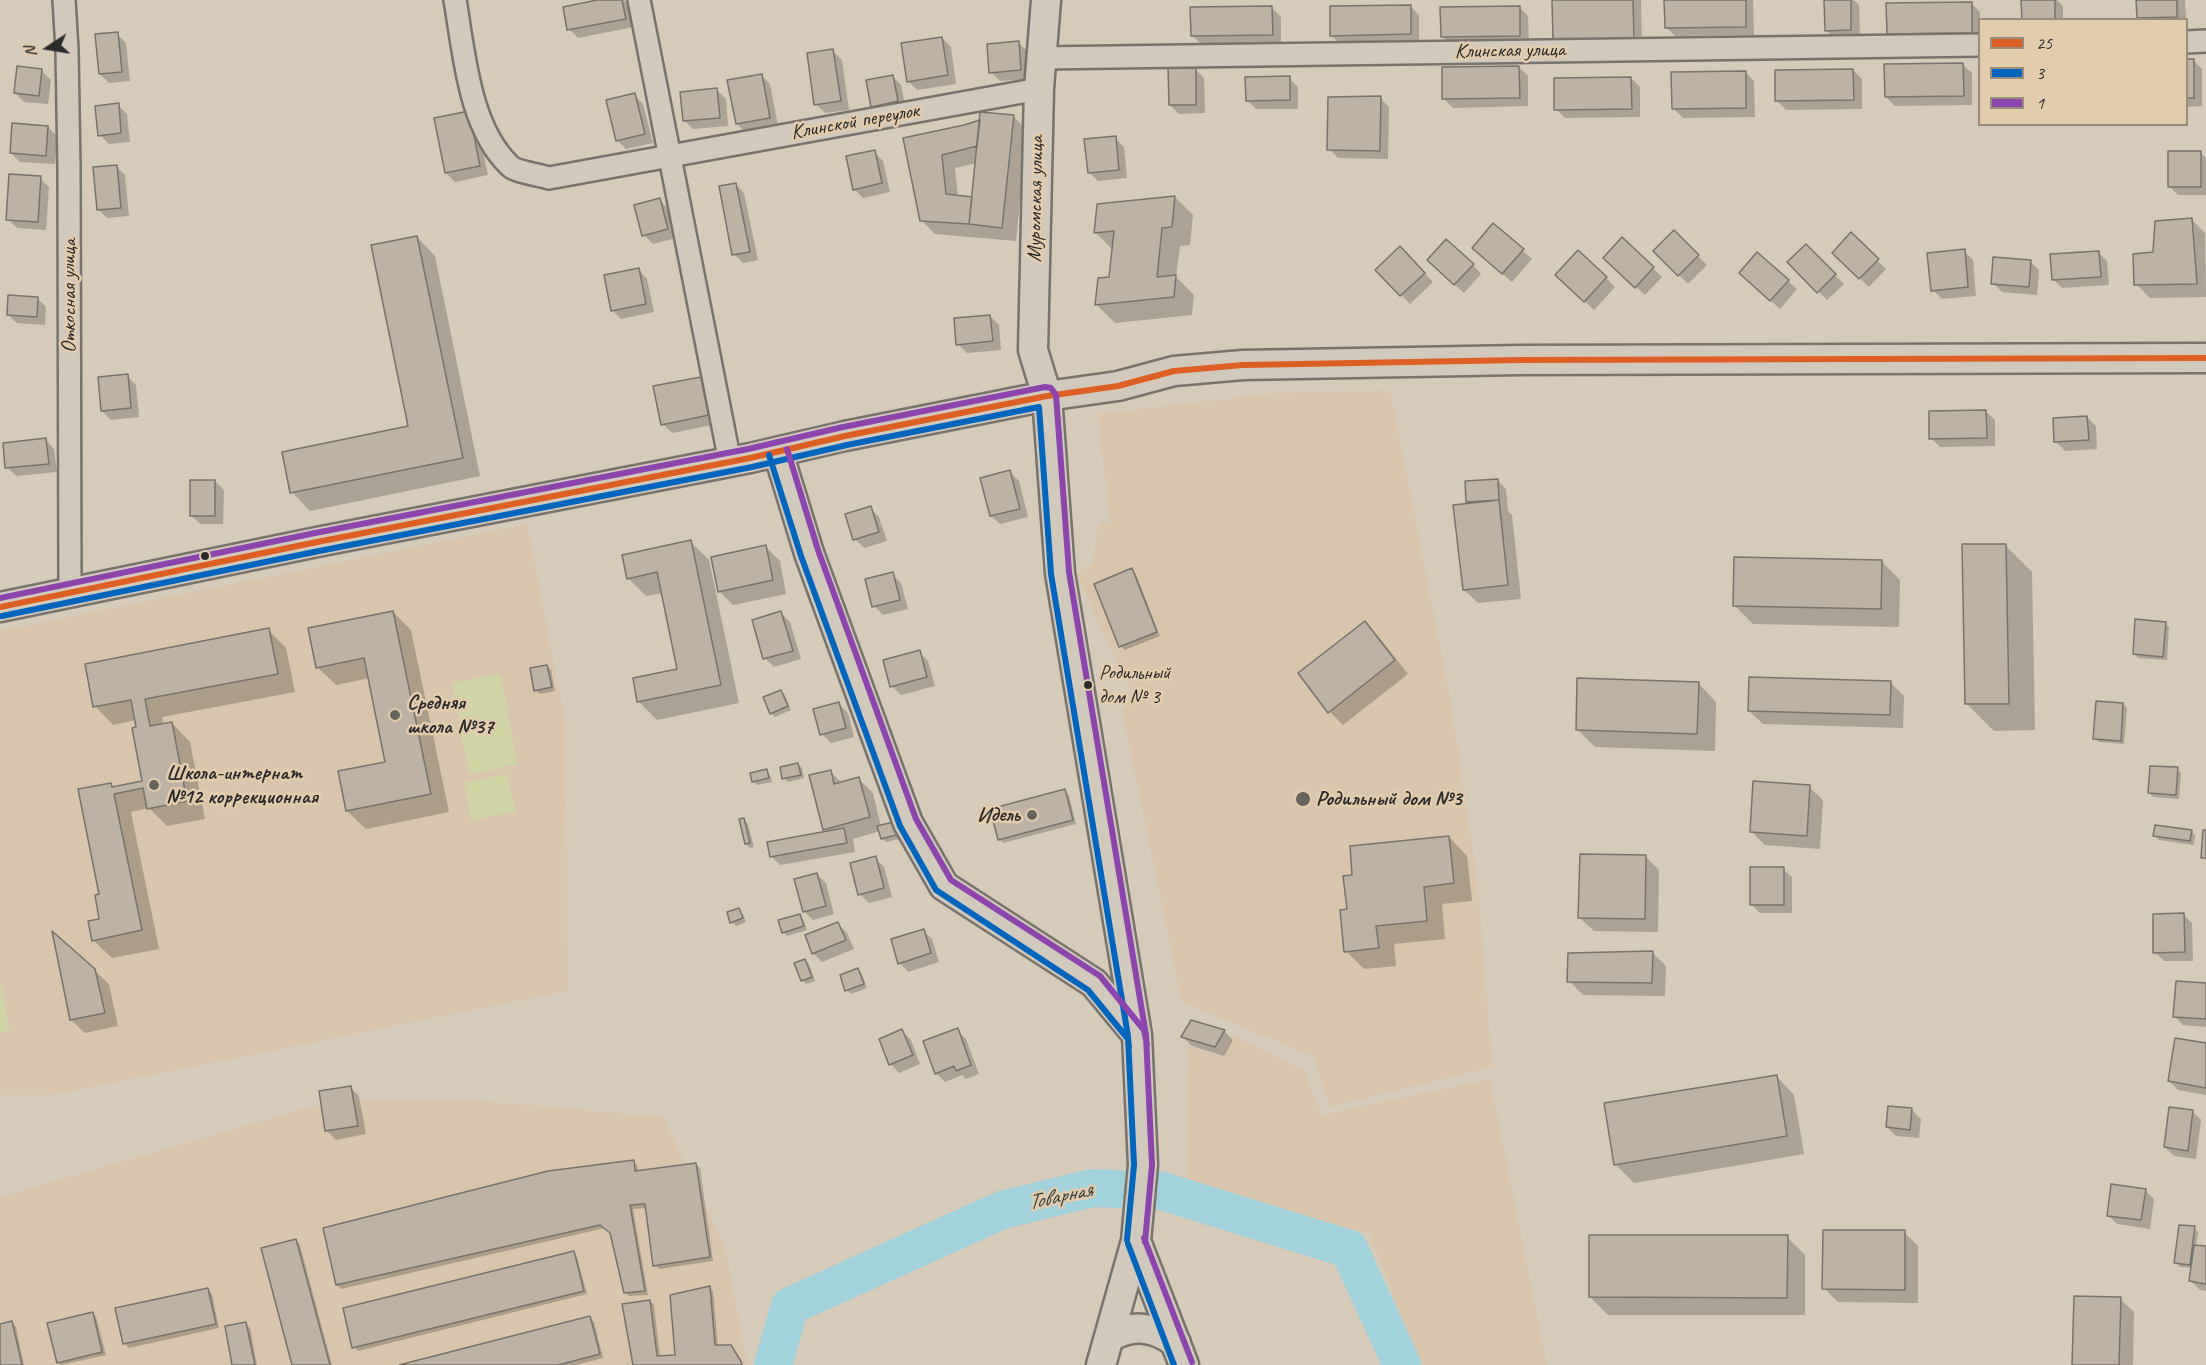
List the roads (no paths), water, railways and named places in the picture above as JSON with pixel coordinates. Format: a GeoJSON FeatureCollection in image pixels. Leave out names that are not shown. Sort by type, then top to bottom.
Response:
{"type":"FeatureCollection","features":[{"type":"Feature","properties":{"kind":"main road","name":"Муромская улица"},"geometry":{"type":"LineString","coordinates":[[1046,0],[1039,89],[1034,350],[1047,396],[1060,573],[1137,1035],[1143,1165],[1137,1233]]}},
{"type":"Feature","properties":{"kind":"main road"},"geometry":{"type":"LineString","coordinates":[[0,607],[317,542],[730,462],[845,436],[1047,396],[1118,386],[1174,371],[1243,365],[1521,360],[2206,358]]}},
{"type":"Feature","properties":{"kind":"main road"},"geometry":{"type":"LineString","coordinates":[[778,452],[809,553],[908,823],[944,886],[1094,983],[1137,1035]]}},
{"type":"Feature","properties":{"kind":"main road"},"geometry":{"type":"LineString","coordinates":[[1094,983],[1106,982],[1116,975],[1124,955]]}},
{"type":"Feature","properties":{"kind":"main road"},"geometry":{"type":"LineString","coordinates":[[1101,1365],[1137,1233]]}},
{"type":"Feature","properties":{"kind":"main road"},"geometry":{"type":"LineString","coordinates":[[1137,1233],[1180,1354]]}},
{"type":"Feature","properties":{"kind":"main road"},"geometry":{"type":"LineString","coordinates":[[1109,1338],[1125,1330],[1153,1329],[1164,1333],[1180,1354]]}},
{"type":"Feature","properties":{"kind":"street","name":"Откосная улица"},"geometry":{"type":"LineString","coordinates":[[64,0],[69,169],[70,593]]}},
{"type":"Feature","properties":{"kind":"street","name":"Клинской переулок"},"geometry":{"type":"LineString","coordinates":[[455,0],[471,91],[486,135],[511,167],[549,178],[1039,89]]}},
{"type":"Feature","properties":{"kind":"street"},"geometry":{"type":"LineString","coordinates":[[639,0],[730,462]]}},
{"type":"Feature","properties":{"kind":"street"},"geometry":{"type":"LineString","coordinates":[[2188,42],[2206,41]]}},
{"type":"Feature","properties":{"kind":"street","name":"Клинская улица"},"geometry":{"type":"LineString","coordinates":[[1041,58],[1978,45]]}},
{"type":"Feature","properties":{"kind":"waterway","name":"Товарная"},"geometry":{"type":"LineString","coordinates":[[773,1365],[790,1306],[1002,1210],[1092,1188],[1162,1191],[1349,1249],[1402,1365]]}},
{"type":"Feature","properties":{"kind":"place","name":"Родильный дом № 3"},"geometry":{"type":"Point","coordinates":[1088,685]}},
{"type":"Feature","properties":{"kind":"place","name":"Средняя школа №37"},"geometry":{"type":"Point","coordinates":[395,715]}},
{"type":"Feature","properties":{"kind":"place","name":"Школа-интернат №12 коррекционная"},"geometry":{"type":"Point","coordinates":[154,785]}},
{"type":"Feature","properties":{"kind":"place","name":"Родильный дом №3"},"geometry":{"type":"Point","coordinates":[1303,799]}},
{"type":"Feature","properties":{"kind":"place","name":"Идель"},"geometry":{"type":"Point","coordinates":[1032,815]}}]}
